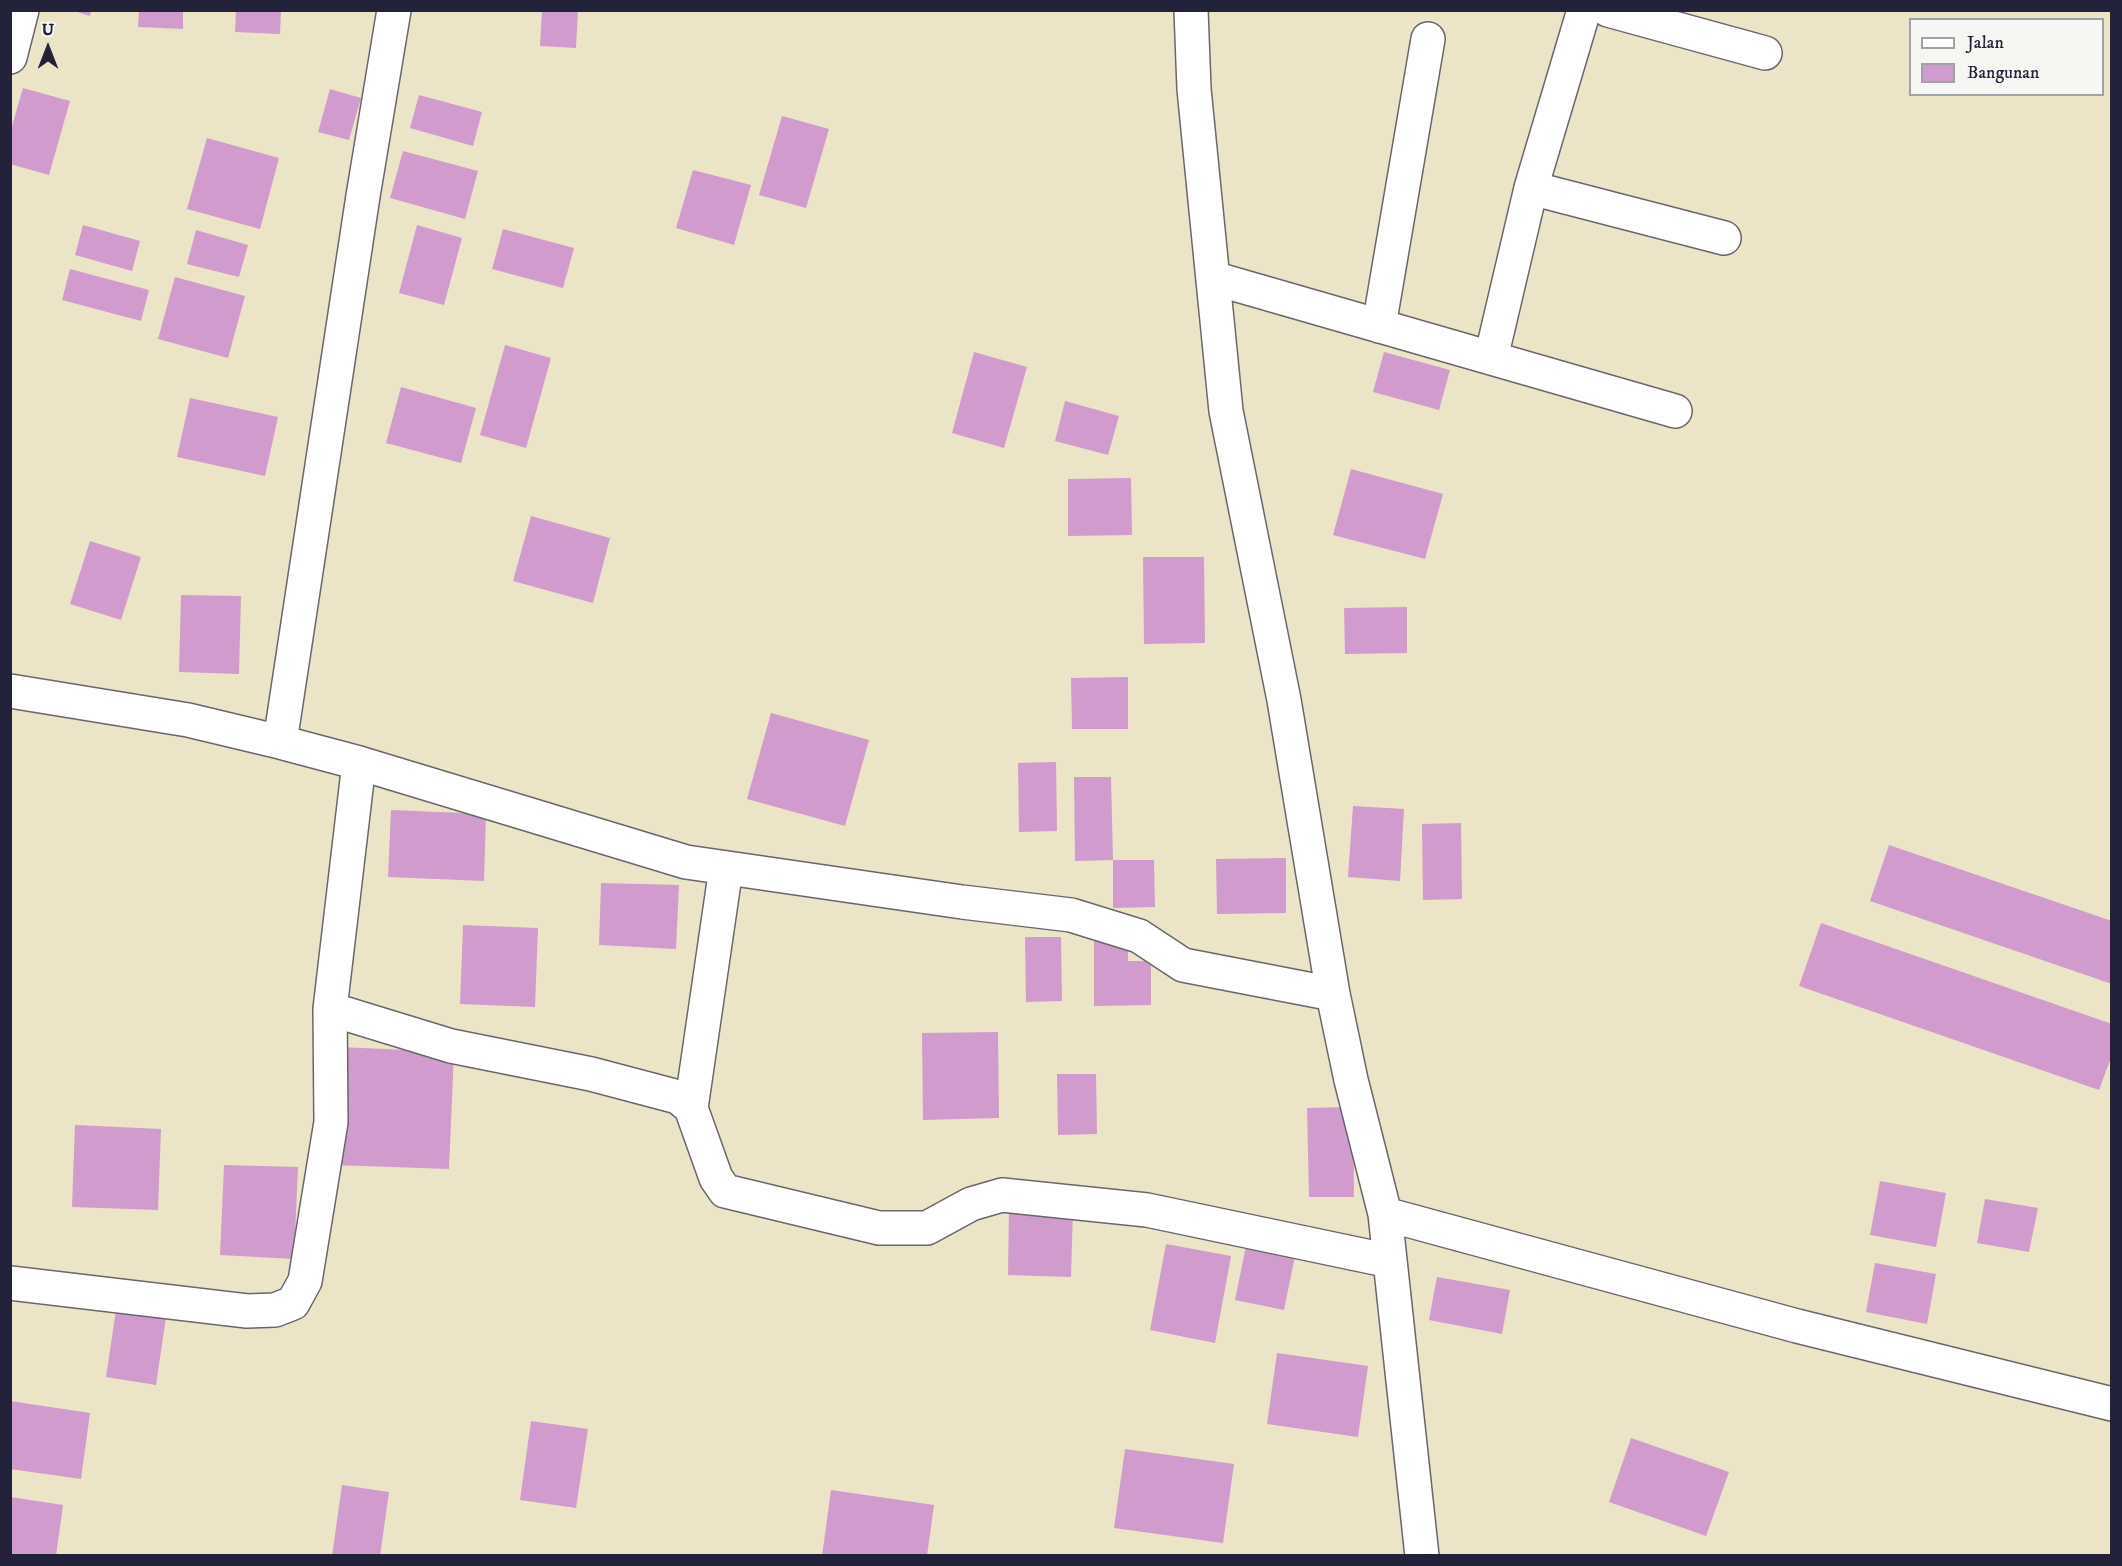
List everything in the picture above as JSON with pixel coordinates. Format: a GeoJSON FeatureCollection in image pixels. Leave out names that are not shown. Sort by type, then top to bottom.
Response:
{"type":"FeatureCollection","features":[{"type":"Feature","properties":{"kind":"street"},"geometry":{"type":"LineString","coordinates":[[10,57],[22,10]]}},
{"type":"Feature","properties":{"kind":"street"},"geometry":{"type":"LineString","coordinates":[[280,742],[363,196],[394,10]]}},
{"type":"Feature","properties":{"kind":"street"},"geometry":{"type":"LineString","coordinates":[[1191,10],[1194,89],[1226,411],[1284,700],[1334,994],[1351,1080],[1385,1214],[1422,1556]]}},
{"type":"Feature","properties":{"kind":"street"},"geometry":{"type":"LineString","coordinates":[[1491,358],[1531,188],[1584,10]]}},
{"type":"Feature","properties":{"kind":"street"},"geometry":{"type":"LineString","coordinates":[[1608,10],[1765,53]]}},
{"type":"Feature","properties":{"kind":"street"},"geometry":{"type":"LineString","coordinates":[[1378,326],[1428,39]]}},
{"type":"Feature","properties":{"kind":"street"},"geometry":{"type":"LineString","coordinates":[[1531,188],[1724,238]]}},
{"type":"Feature","properties":{"kind":"street"},"geometry":{"type":"LineString","coordinates":[[1213,278],[1675,411]]}},
{"type":"Feature","properties":{"kind":"street"},"geometry":{"type":"LineString","coordinates":[[10,691],[188,720],[280,742],[359,763],[686,862],[962,902],[1071,915],[1139,936],[1183,965],[1334,994]]}},
{"type":"Feature","properties":{"kind":"street"},"geometry":{"type":"LineString","coordinates":[[10,1283],[247,1311],[275,1310],[293,1303],[305,1281],[331,1122],[330,1009],[359,763]]}},
{"type":"Feature","properties":{"kind":"street"},"geometry":{"type":"LineString","coordinates":[[726,868],[691,1108],[716,1178],[725,1191],[879,1228],[927,1228],[971,1204],[1002,1195],[1147,1210],[1390,1261]]}},
{"type":"Feature","properties":{"kind":"street"},"geometry":{"type":"LineString","coordinates":[[330,1009],[451,1046],[591,1074],[678,1097],[691,1108]]}},
{"type":"Feature","properties":{"kind":"street"},"geometry":{"type":"LineString","coordinates":[[1385,1214],[1797,1326],[2112,1404]]}},
{"type":"Feature","properties":{"kind":"building"},"geometry":{"type":"Polygon","coordinates":[[[71,10],[91,10],[90,16],[71,10]]]}},
{"type":"Feature","properties":{"kind":"building"},"geometry":{"type":"Polygon","coordinates":[[[139,10],[183,10],[183,29],[138,27],[139,10]]]}},
{"type":"Feature","properties":{"kind":"building"},"geometry":{"type":"Polygon","coordinates":[[[236,10],[281,10],[280,34],[235,32],[236,10]]]}},
{"type":"Feature","properties":{"kind":"building"},"geometry":{"type":"Polygon","coordinates":[[[542,10],[578,10],[576,48],[540,46],[542,10]]]}},
{"type":"Feature","properties":{"kind":"building"},"geometry":{"type":"Polygon","coordinates":[[[23,88],[70,101],[49,175],[10,164],[10,133],[23,88]]]}},
{"type":"Feature","properties":{"kind":"building"},"geometry":{"type":"Polygon","coordinates":[[[330,89],[361,98],[349,140],[318,132],[330,89]]]}},
{"type":"Feature","properties":{"kind":"building"},"geometry":{"type":"Polygon","coordinates":[[[419,95],[482,112],[473,146],[410,128],[419,95]]]}},
{"type":"Feature","properties":{"kind":"building"},"geometry":{"type":"Polygon","coordinates":[[[782,116],[829,129],[806,208],[759,195],[782,116]]]}},
{"type":"Feature","properties":{"kind":"building"},"geometry":{"type":"Polygon","coordinates":[[[207,138],[279,158],[260,229],[187,209],[207,138]]]}},
{"type":"Feature","properties":{"kind":"building"},"geometry":{"type":"Polygon","coordinates":[[[403,151],[478,171],[465,219],[390,198],[403,151]]]}},
{"type":"Feature","properties":{"kind":"building"},"geometry":{"type":"Polygon","coordinates":[[[693,170],[751,185],[734,245],[676,228],[693,170]]]}},
{"type":"Feature","properties":{"kind":"building"},"geometry":{"type":"Polygon","coordinates":[[[83,225],[140,241],[132,271],[75,255],[83,225]]]}},
{"type":"Feature","properties":{"kind":"building"},"geometry":{"type":"Polygon","coordinates":[[[417,225],[462,238],[444,305],[399,293],[417,225]]]}},
{"type":"Feature","properties":{"kind":"building"},"geometry":{"type":"Polygon","coordinates":[[[503,229],[574,248],[563,288],[492,269],[503,229]]]}},
{"type":"Feature","properties":{"kind":"building"},"geometry":{"type":"Polygon","coordinates":[[[196,230],[248,245],[239,277],[187,264],[196,230]]]}},
{"type":"Feature","properties":{"kind":"building"},"geometry":{"type":"Polygon","coordinates":[[[70,269],[149,290],[141,321],[62,300],[70,269]]]}},
{"type":"Feature","properties":{"kind":"building"},"geometry":{"type":"Polygon","coordinates":[[[175,277],[245,296],[228,358],[158,339],[175,277]]]}},
{"type":"Feature","properties":{"kind":"building"},"geometry":{"type":"Polygon","coordinates":[[[505,345],[551,358],[526,448],[480,435],[505,345]]]}},
{"type":"Feature","properties":{"kind":"building"},"geometry":{"type":"Polygon","coordinates":[[[974,352],[1027,367],[1004,448],[952,433],[974,352]]]}},
{"type":"Feature","properties":{"kind":"building"},"geometry":{"type":"Polygon","coordinates":[[[1384,352],[1450,370],[1439,410],[1373,392],[1384,352]]]}},
{"type":"Feature","properties":{"kind":"building"},"geometry":{"type":"Polygon","coordinates":[[[401,387],[476,408],[461,463],[386,443],[401,387]]]}},
{"type":"Feature","properties":{"kind":"building"},"geometry":{"type":"Polygon","coordinates":[[[190,398],[278,417],[265,476],[177,457],[190,398]]]}},
{"type":"Feature","properties":{"kind":"building"},"geometry":{"type":"Polygon","coordinates":[[[1065,401],[1119,416],[1108,455],[1055,441],[1065,401]]]}},
{"type":"Feature","properties":{"kind":"building"},"geometry":{"type":"Polygon","coordinates":[[[1351,469],[1443,494],[1425,559],[1333,535],[1351,469]]]}},
{"type":"Feature","properties":{"kind":"building"},"geometry":{"type":"Polygon","coordinates":[[[1131,478],[1132,535],[1068,536],[1068,479],[1131,478]]]}},
{"type":"Feature","properties":{"kind":"building"},"geometry":{"type":"Polygon","coordinates":[[[531,516],[610,538],[593,603],[513,581],[531,516]]]}},
{"type":"Feature","properties":{"kind":"building"},"geometry":{"type":"Polygon","coordinates":[[[90,541],[141,557],[121,620],[70,604],[90,541]]]}},
{"type":"Feature","properties":{"kind":"building"},"geometry":{"type":"Polygon","coordinates":[[[1143,557],[1204,557],[1205,643],[1144,644],[1143,557]]]}},
{"type":"Feature","properties":{"kind":"building"},"geometry":{"type":"Polygon","coordinates":[[[181,595],[241,596],[239,674],[179,672],[181,595]]]}},
{"type":"Feature","properties":{"kind":"building"},"geometry":{"type":"Polygon","coordinates":[[[1407,607],[1407,653],[1345,654],[1344,608],[1407,607]]]}},
{"type":"Feature","properties":{"kind":"building"},"geometry":{"type":"Polygon","coordinates":[[[1128,677],[1128,729],[1072,729],[1071,678],[1128,677]]]}},
{"type":"Feature","properties":{"kind":"building"},"geometry":{"type":"Polygon","coordinates":[[[771,713],[869,740],[845,826],[747,799],[771,713]]]}},
{"type":"Feature","properties":{"kind":"building"},"geometry":{"type":"Polygon","coordinates":[[[1056,762],[1057,831],[1019,832],[1018,763],[1056,762]]]}},
{"type":"Feature","properties":{"kind":"building"},"geometry":{"type":"Polygon","coordinates":[[[1074,777],[1111,777],[1113,860],[1075,861],[1074,777]]]}},
{"type":"Feature","properties":{"kind":"building"},"geometry":{"type":"Polygon","coordinates":[[[1353,806],[1404,809],[1400,881],[1348,877],[1353,806]]]}},
{"type":"Feature","properties":{"kind":"building"},"geometry":{"type":"Polygon","coordinates":[[[391,810],[486,814],[484,881],[388,877],[391,810]]]}},
{"type":"Feature","properties":{"kind":"building"},"geometry":{"type":"Polygon","coordinates":[[[1461,823],[1462,899],[1423,900],[1422,824],[1461,823]]]}},
{"type":"Feature","properties":{"kind":"building"},"geometry":{"type":"Polygon","coordinates":[[[1889,845],[2112,921],[2112,984],[1870,901],[1889,845]]]}},
{"type":"Feature","properties":{"kind":"building"},"geometry":{"type":"Polygon","coordinates":[[[1286,858],[1286,913],[1217,914],[1216,859],[1286,858]]]}},
{"type":"Feature","properties":{"kind":"building"},"geometry":{"type":"Polygon","coordinates":[[[1113,860],[1154,860],[1155,907],[1113,908],[1113,860]]]}},
{"type":"Feature","properties":{"kind":"building"},"geometry":{"type":"Polygon","coordinates":[[[601,883],[679,885],[676,949],[599,945],[601,883]]]}},
{"type":"Feature","properties":{"kind":"building"},"geometry":{"type":"Polygon","coordinates":[[[1821,923],[2112,1024],[2112,1055],[2099,1090],[1799,986],[1821,923]]]}},
{"type":"Feature","properties":{"kind":"building"},"geometry":{"type":"Polygon","coordinates":[[[463,925],[538,928],[535,1007],[460,1004],[463,925]]]}},
{"type":"Feature","properties":{"kind":"building"},"geometry":{"type":"Polygon","coordinates":[[[1128,934],[1128,961],[1151,961],[1151,1005],[1094,1006],[1094,935],[1128,934]]]}},
{"type":"Feature","properties":{"kind":"building"},"geometry":{"type":"Polygon","coordinates":[[[1025,937],[1061,937],[1062,1001],[1026,1002],[1025,937]]]}},
{"type":"Feature","properties":{"kind":"building"},"geometry":{"type":"Polygon","coordinates":[[[998,1032],[999,1118],[923,1120],[922,1033],[998,1032]]]}},
{"type":"Feature","properties":{"kind":"building"},"geometry":{"type":"Polygon","coordinates":[[[339,1047],[454,1052],[449,1169],[334,1165],[339,1047]]]}},
{"type":"Feature","properties":{"kind":"building"},"geometry":{"type":"Polygon","coordinates":[[[1057,1074],[1096,1074],[1097,1134],[1058,1135],[1057,1074]]]}},
{"type":"Feature","properties":{"kind":"building"},"geometry":{"type":"Polygon","coordinates":[[[1353,1107],[1354,1197],[1309,1197],[1307,1108],[1353,1107]]]}},
{"type":"Feature","properties":{"kind":"building"},"geometry":{"type":"Polygon","coordinates":[[[75,1125],[161,1129],[158,1210],[72,1207],[75,1125]]]}},
{"type":"Feature","properties":{"kind":"building"},"geometry":{"type":"Polygon","coordinates":[[[224,1165],[298,1167],[294,1259],[220,1255],[224,1165]]]}},
{"type":"Feature","properties":{"kind":"building"},"geometry":{"type":"Polygon","coordinates":[[[1880,1181],[1946,1193],[1936,1247],[1870,1235],[1880,1181]]]}},
{"type":"Feature","properties":{"kind":"building"},"geometry":{"type":"Polygon","coordinates":[[[1985,1199],[2038,1208],[2029,1252],[1977,1243],[1985,1199]]]}},
{"type":"Feature","properties":{"kind":"building"},"geometry":{"type":"Polygon","coordinates":[[[1009,1207],[1073,1209],[1071,1277],[1008,1275],[1009,1207]]]}},
{"type":"Feature","properties":{"kind":"building"},"geometry":{"type":"Polygon","coordinates":[[[1248,1236],[1297,1246],[1284,1310],[1235,1300],[1248,1236]]]}},
{"type":"Feature","properties":{"kind":"building"},"geometry":{"type":"Polygon","coordinates":[[[1166,1244],[1231,1256],[1215,1343],[1150,1330],[1166,1244]]]}},
{"type":"Feature","properties":{"kind":"building"},"geometry":{"type":"Polygon","coordinates":[[[1875,1263],[1936,1274],[1927,1324],[1866,1312],[1875,1263]]]}},
{"type":"Feature","properties":{"kind":"building"},"geometry":{"type":"Polygon","coordinates":[[[1437,1277],[1510,1290],[1502,1334],[1429,1320],[1437,1277]]]}},
{"type":"Feature","properties":{"kind":"building"},"geometry":{"type":"Polygon","coordinates":[[[116,1310],[166,1317],[156,1385],[106,1377],[116,1310]]]}},
{"type":"Feature","properties":{"kind":"building"},"geometry":{"type":"Polygon","coordinates":[[[1277,1353],[1368,1366],[1358,1437],[1267,1424],[1277,1353]]]}},
{"type":"Feature","properties":{"kind":"building"},"geometry":{"type":"Polygon","coordinates":[[[10,1401],[90,1413],[81,1479],[10,1469],[10,1401]]]}},
{"type":"Feature","properties":{"kind":"building"},"geometry":{"type":"Polygon","coordinates":[[[531,1421],[588,1429],[576,1508],[520,1500],[531,1421]]]}},
{"type":"Feature","properties":{"kind":"building"},"geometry":{"type":"Polygon","coordinates":[[[1631,1438],[1729,1472],[1706,1536],[1609,1502],[1631,1438]]]}},
{"type":"Feature","properties":{"kind":"building"},"geometry":{"type":"Polygon","coordinates":[[[1125,1449],[1234,1464],[1223,1543],[1114,1528],[1125,1449]]]}},
{"type":"Feature","properties":{"kind":"building"},"geometry":{"type":"Polygon","coordinates":[[[342,1485],[389,1492],[380,1556],[332,1556],[342,1485]]]}},
{"type":"Feature","properties":{"kind":"building"},"geometry":{"type":"Polygon","coordinates":[[[831,1490],[934,1505],[927,1556],[822,1556],[831,1490]]]}},
{"type":"Feature","properties":{"kind":"building"},"geometry":{"type":"Polygon","coordinates":[[[10,1497],[63,1505],[56,1556],[10,1556],[10,1497]]]}}]}
